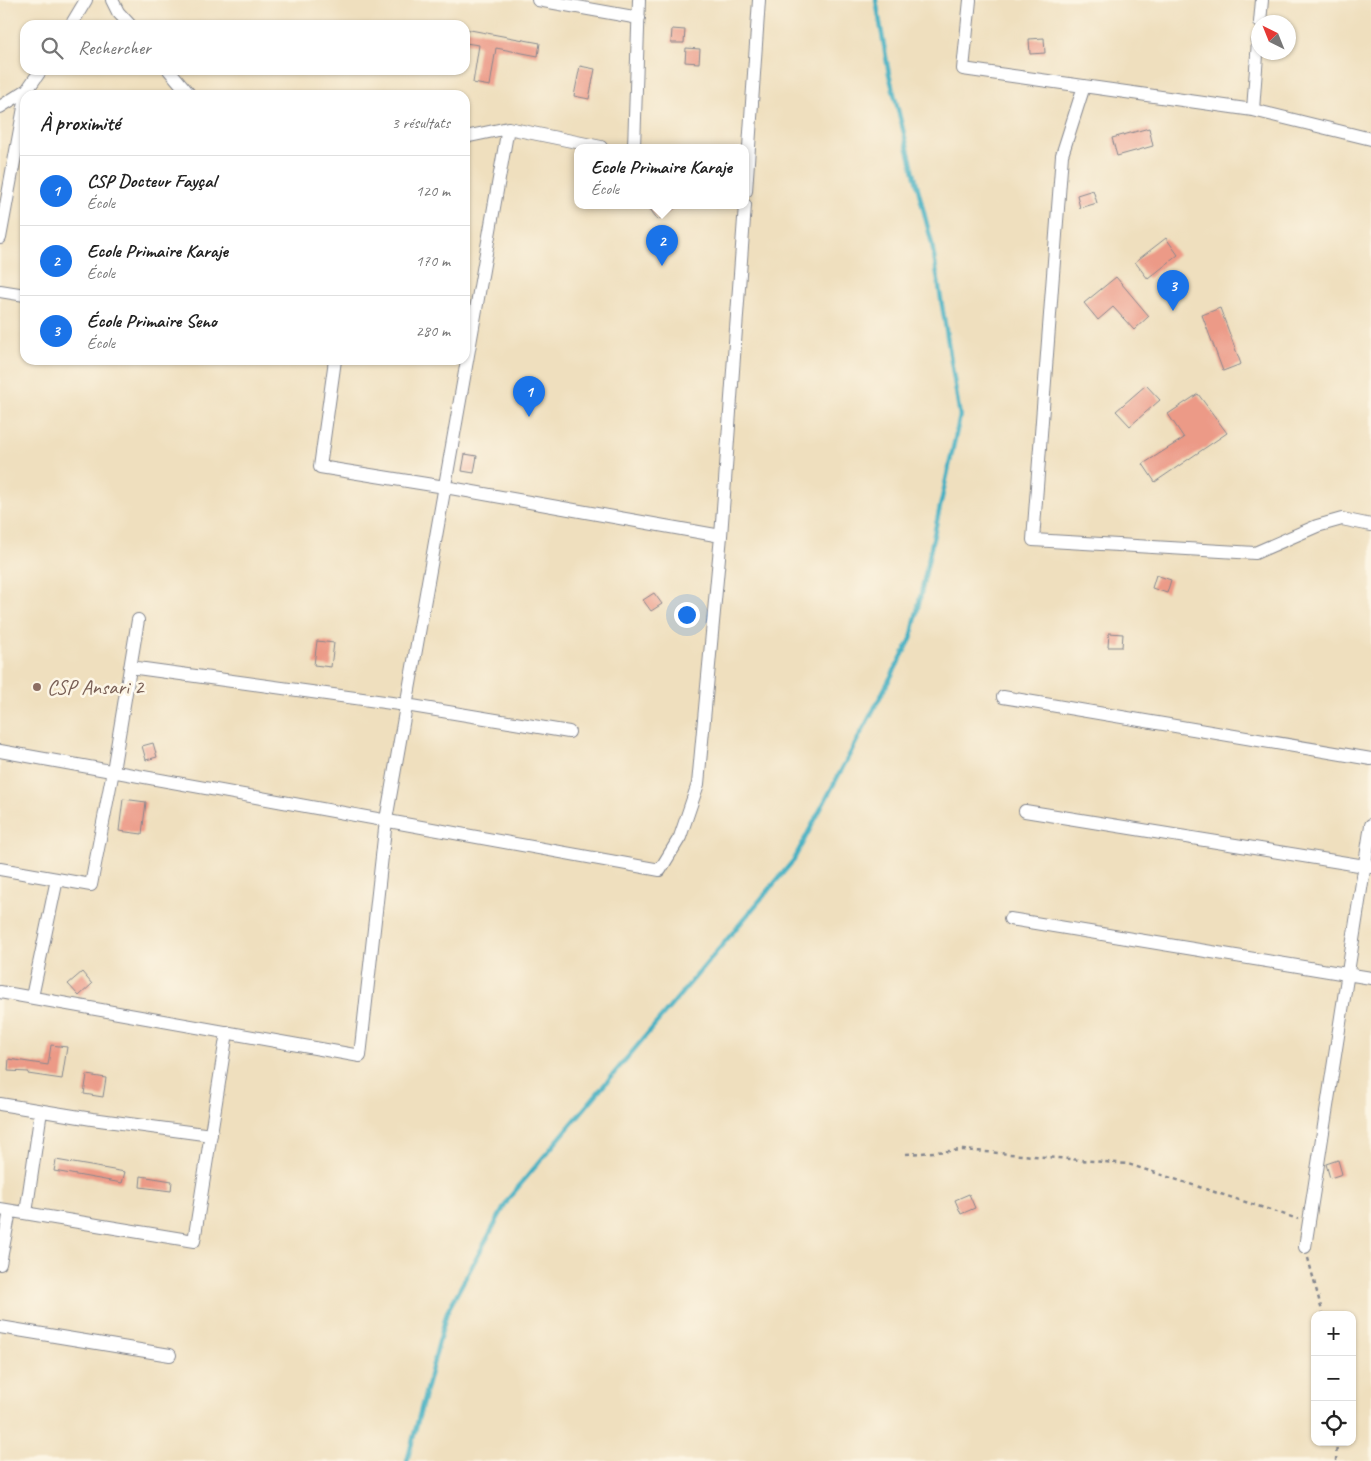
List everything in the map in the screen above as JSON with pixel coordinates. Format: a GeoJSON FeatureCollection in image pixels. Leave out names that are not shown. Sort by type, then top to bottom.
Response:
{"type":"FeatureCollection","features":[{"type":"Feature","properties":{"kind":"street"},"geometry":{"type":"LineString","coordinates":[[74,20],[86,0]]}},
{"type":"Feature","properties":{"kind":"street"},"geometry":{"type":"LineString","coordinates":[[112,0],[118,12],[125,20]]}},
{"type":"Feature","properties":{"kind":"street"},"geometry":{"type":"LineString","coordinates":[[538,0],[639,18]]}},
{"type":"Feature","properties":{"kind":"street"},"geometry":{"type":"LineString","coordinates":[[634,144],[639,0]]}},
{"type":"Feature","properties":{"kind":"street"},"geometry":{"type":"LineString","coordinates":[[748,144],[759,0]]}},
{"type":"Feature","properties":{"kind":"street"},"geometry":{"type":"LineString","coordinates":[[970,0],[963,69],[1253,110],[1371,139]]}},
{"type":"Feature","properties":{"kind":"street"},"geometry":{"type":"LineString","coordinates":[[1261,15],[1262,0]]}},
{"type":"Feature","properties":{"kind":"street"},"geometry":{"type":"LineString","coordinates":[[1253,110],[1257,60]]}},
{"type":"Feature","properties":{"kind":"street"},"geometry":{"type":"LineString","coordinates":[[29,90],[39,75]]}},
{"type":"Feature","properties":{"kind":"street"},"geometry":{"type":"LineString","coordinates":[[173,75],[186,90]]}},
{"type":"Feature","properties":{"kind":"street"},"geometry":{"type":"LineString","coordinates":[[1084,86],[1062,155],[1033,540],[1255,553],[1317,526],[1342,519],[1371,525]]}},
{"type":"Feature","properties":{"kind":"street"},"geometry":{"type":"LineString","coordinates":[[0,107],[20,98]]}},
{"type":"Feature","properties":{"kind":"street"},"geometry":{"type":"LineString","coordinates":[[470,136],[508,128],[586,144]]}},
{"type":"Feature","properties":{"kind":"street"},"geometry":{"type":"LineString","coordinates":[[470,319],[508,128]]}},
{"type":"Feature","properties":{"kind":"street"},"geometry":{"type":"LineString","coordinates":[[0,238],[4,201],[19,168]]}},
{"type":"Feature","properties":{"kind":"street"},"geometry":{"type":"LineString","coordinates":[[0,751],[660,870],[680,837],[698,784],[722,536],[745,209]]}},
{"type":"Feature","properties":{"kind":"street"},"geometry":{"type":"LineString","coordinates":[[0,291],[20,294]]}},
{"type":"Feature","properties":{"kind":"street"},"geometry":{"type":"LineString","coordinates":[[334,365],[320,468],[445,487],[722,536]]}},
{"type":"Feature","properties":{"kind":"street"},"geometry":{"type":"LineString","coordinates":[[0,992],[360,1056],[386,820],[445,487],[463,365]]}},
{"type":"Feature","properties":{"kind":"street"},"geometry":{"type":"LineString","coordinates":[[0,869],[91,885],[113,771],[138,620]]}},
{"type":"Feature","properties":{"kind":"street"},"geometry":{"type":"LineString","coordinates":[[130,667],[406,705],[569,732]]}},
{"type":"Feature","properties":{"kind":"street"},"geometry":{"type":"LineString","coordinates":[[1003,697],[1371,759]]}},
{"type":"Feature","properties":{"kind":"street"},"geometry":{"type":"LineString","coordinates":[[1025,811],[1368,867]]}},
{"type":"Feature","properties":{"kind":"street"},"geometry":{"type":"LineString","coordinates":[[1305,1247],[1347,975],[1368,867],[1371,825]]}},
{"type":"Feature","properties":{"kind":"street"},"geometry":{"type":"LineString","coordinates":[[32,998],[57,879]]}},
{"type":"Feature","properties":{"kind":"street"},"geometry":{"type":"LineString","coordinates":[[1010,919],[1371,978]]}},
{"type":"Feature","properties":{"kind":"street"},"geometry":{"type":"LineString","coordinates":[[0,1264],[5,1210],[194,1241],[227,1032]]}},
{"type":"Feature","properties":{"kind":"street"},"geometry":{"type":"LineString","coordinates":[[0,1104],[211,1136]]}},
{"type":"Feature","properties":{"kind":"street"},"geometry":{"type":"LineString","coordinates":[[26,1213],[41,1111]]}},
{"type":"Feature","properties":{"kind":"street"},"geometry":{"type":"LineString","coordinates":[[0,1327],[170,1355]]}},
{"type":"Feature","properties":{"kind":"path"},"geometry":{"type":"LineString","coordinates":[[906,1154],[963,1150],[1128,1164],[1308,1223]]}},
{"type":"Feature","properties":{"kind":"path"},"geometry":{"type":"LineString","coordinates":[[1305,1247],[1322,1311]]}},
{"type":"Feature","properties":{"kind":"path"},"geometry":{"type":"LineString","coordinates":[[1336,1461],[1337,1446]]}},
{"type":"Feature","properties":{"kind":"building"},"geometry":{"type":"Polygon","coordinates":[[[672,29],[685,30],[684,43],[671,43],[672,29]]]}},
{"type":"Feature","properties":{"kind":"building"},"geometry":{"type":"Polygon","coordinates":[[[470,30],[540,43],[538,56],[496,48],[490,86],[473,83],[479,45],[470,44],[470,30]]]}},
{"type":"Feature","properties":{"kind":"building"},"geometry":{"type":"Polygon","coordinates":[[[1044,38],[1045,53],[1030,54],[1029,39],[1044,38]]]}},
{"type":"Feature","properties":{"kind":"building"},"geometry":{"type":"Polygon","coordinates":[[[686,48],[700,49],[699,63],[685,62],[686,48]]]}},
{"type":"Feature","properties":{"kind":"building"},"geometry":{"type":"Polygon","coordinates":[[[580,66],[595,69],[589,99],[574,96],[580,66]]]}},
{"type":"Feature","properties":{"kind":"building"},"geometry":{"type":"Polygon","coordinates":[[[1149,128],[1153,146],[1117,156],[1112,138],[1149,128]]]}},
{"type":"Feature","properties":{"kind":"building"},"geometry":{"type":"Polygon","coordinates":[[[1093,190],[1097,203],[1080,208],[1077,195],[1093,190]]]}},
{"type":"Feature","properties":{"kind":"building"},"geometry":{"type":"Polygon","coordinates":[[[650,209],[673,209],[658,220],[650,209]]]}},
{"type":"Feature","properties":{"kind":"building"},"geometry":{"type":"Polygon","coordinates":[[[1166,238],[1178,255],[1148,279],[1135,262],[1166,238]]]}},
{"type":"Feature","properties":{"kind":"building"},"geometry":{"type":"Polygon","coordinates":[[[1116,277],[1149,316],[1134,330],[1113,307],[1098,320],[1084,303],[1116,277]]]}},
{"type":"Feature","properties":{"kind":"building"},"geometry":{"type":"Polygon","coordinates":[[[1220,308],[1241,364],[1223,371],[1202,315],[1220,308]]]}},
{"type":"Feature","properties":{"kind":"building"},"geometry":{"type":"Polygon","coordinates":[[[1146,385],[1160,400],[1130,426],[1116,411],[1146,385]]]}},
{"type":"Feature","properties":{"kind":"building"},"geometry":{"type":"Polygon","coordinates":[[[1198,394],[1227,433],[1155,482],[1143,464],[1184,438],[1168,414],[1198,394]]]}},
{"type":"Feature","properties":{"kind":"building"},"geometry":{"type":"Polygon","coordinates":[[[465,454],[477,456],[474,473],[462,471],[465,454]]]}},
{"type":"Feature","properties":{"kind":"building"},"geometry":{"type":"Polygon","coordinates":[[[1156,575],[1171,580],[1167,593],[1152,588],[1156,575]]]}},
{"type":"Feature","properties":{"kind":"building"},"geometry":{"type":"Polygon","coordinates":[[[654,593],[662,604],[651,611],[643,600],[654,593]]]}},
{"type":"Feature","properties":{"kind":"building"},"geometry":{"type":"Polygon","coordinates":[[[1109,633],[1123,634],[1122,647],[1108,647],[1109,633]]]}},
{"type":"Feature","properties":{"kind":"building"},"geometry":{"type":"Polygon","coordinates":[[[317,641],[334,643],[331,667],[314,665],[317,641]]]}},
{"type":"Feature","properties":{"kind":"building"},"geometry":{"type":"Polygon","coordinates":[[[153,743],[157,757],[146,760],[142,746],[153,743]]]}},
{"type":"Feature","properties":{"kind":"building"},"geometry":{"type":"Polygon","coordinates":[[[123,799],[146,802],[142,834],[119,831],[123,799]]]}},
{"type":"Feature","properties":{"kind":"building"},"geometry":{"type":"Polygon","coordinates":[[[82,972],[92,984],[79,996],[68,984],[82,972]]]}},
{"type":"Feature","properties":{"kind":"building"},"geometry":{"type":"Polygon","coordinates":[[[51,1045],[67,1047],[62,1079],[28,1074],[29,1072],[8,1071],[9,1059],[48,1065],[51,1045]]]}},
{"type":"Feature","properties":{"kind":"building"},"geometry":{"type":"Polygon","coordinates":[[[87,1075],[106,1078],[103,1097],[84,1094],[87,1075]]]}},
{"type":"Feature","properties":{"kind":"building"},"geometry":{"type":"Polygon","coordinates":[[[56,1160],[125,1172],[122,1183],[54,1171],[56,1160]]]}},
{"type":"Feature","properties":{"kind":"building"},"geometry":{"type":"Polygon","coordinates":[[[1338,1160],[1342,1174],[1330,1178],[1326,1164],[1338,1160]]]}},
{"type":"Feature","properties":{"kind":"building"},"geometry":{"type":"Polygon","coordinates":[[[141,1176],[172,1181],[171,1191],[140,1187],[141,1176]]]}},
{"type":"Feature","properties":{"kind":"building"},"geometry":{"type":"Polygon","coordinates":[[[969,1194],[975,1208],[961,1214],[955,1200],[969,1194]]]}},
{"type":"Feature","properties":{"kind":"waterway"},"geometry":{"type":"LineString","coordinates":[[407,1461],[447,1312],[509,1198],[793,861],[911,639],[960,416],[932,244],[889,74],[876,0]]}},
{"type":"Feature","properties":{"kind":"place","name":"Ecole Primaire Karaje"},"geometry":{"type":"Point","coordinates":[662,266]}},
{"type":"Feature","properties":{"kind":"place","name":"École Primaire Seno"},"geometry":{"type":"Point","coordinates":[1173,311]}},
{"type":"Feature","properties":{"kind":"place","name":"CSP Docteur Fayçal"},"geometry":{"type":"Point","coordinates":[529,417]}},
{"type":"Feature","properties":{"kind":"place","name":"CSP Ansari 2"},"geometry":{"type":"Point","coordinates":[37,687]}}]}
